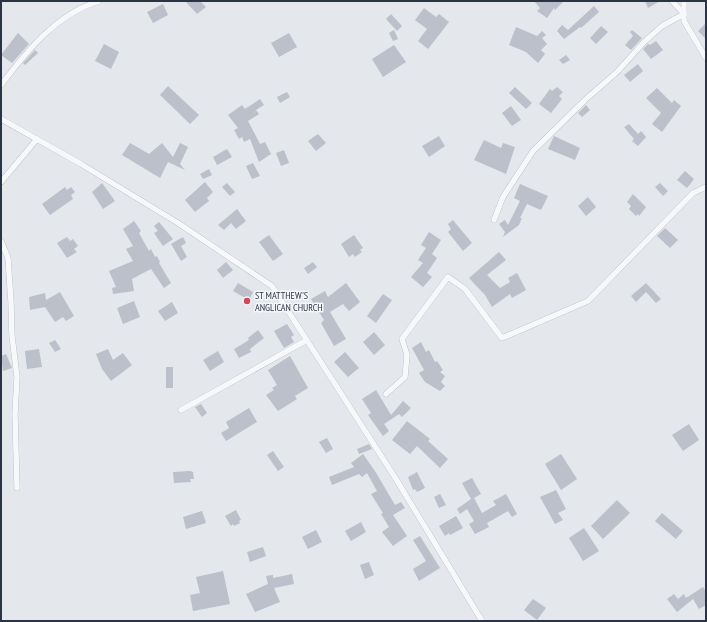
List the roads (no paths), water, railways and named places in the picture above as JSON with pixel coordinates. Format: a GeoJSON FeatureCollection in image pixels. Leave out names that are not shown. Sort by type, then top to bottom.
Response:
{"type":"FeatureCollection","features":[{"type":"Feature","properties":{"kind":"street"},"geometry":{"type":"LineString","coordinates":[[1,85],[41,36],[72,14],[99,1]]}},
{"type":"Feature","properties":{"kind":"street"},"geometry":{"type":"LineString","coordinates":[[672,1],[684,14]]}},
{"type":"Feature","properties":{"kind":"street"},"geometry":{"type":"LineString","coordinates":[[684,1],[684,14],[687,26],[706,58]]}},
{"type":"Feature","properties":{"kind":"street"},"geometry":{"type":"LineString","coordinates":[[494,220],[503,197],[533,151],[586,99],[617,72],[644,42],[662,26],[684,14]]}},
{"type":"Feature","properties":{"kind":"street"},"geometry":{"type":"LineString","coordinates":[[1,119],[178,223],[272,286],[396,479],[482,621]]}},
{"type":"Feature","properties":{"kind":"street"},"geometry":{"type":"LineString","coordinates":[[1,182],[37,139]]}},
{"type":"Feature","properties":{"kind":"street"},"geometry":{"type":"LineString","coordinates":[[386,394],[405,377],[406,355],[402,339],[448,277],[465,289],[502,338],[588,301],[693,193],[706,187]]}},
{"type":"Feature","properties":{"kind":"street"},"geometry":{"type":"LineString","coordinates":[[1,241],[8,258],[12,302],[12,336],[17,377],[15,414],[17,488]]}},
{"type":"Feature","properties":{"kind":"street"},"geometry":{"type":"LineString","coordinates":[[180,410],[307,340]]}},
{"type":"Feature","properties":{"kind":"place","name":"ST MATTHEW'S ANGLICAN CHURCH"},"geometry":{"type":"Point","coordinates":[247,301]}}]}
